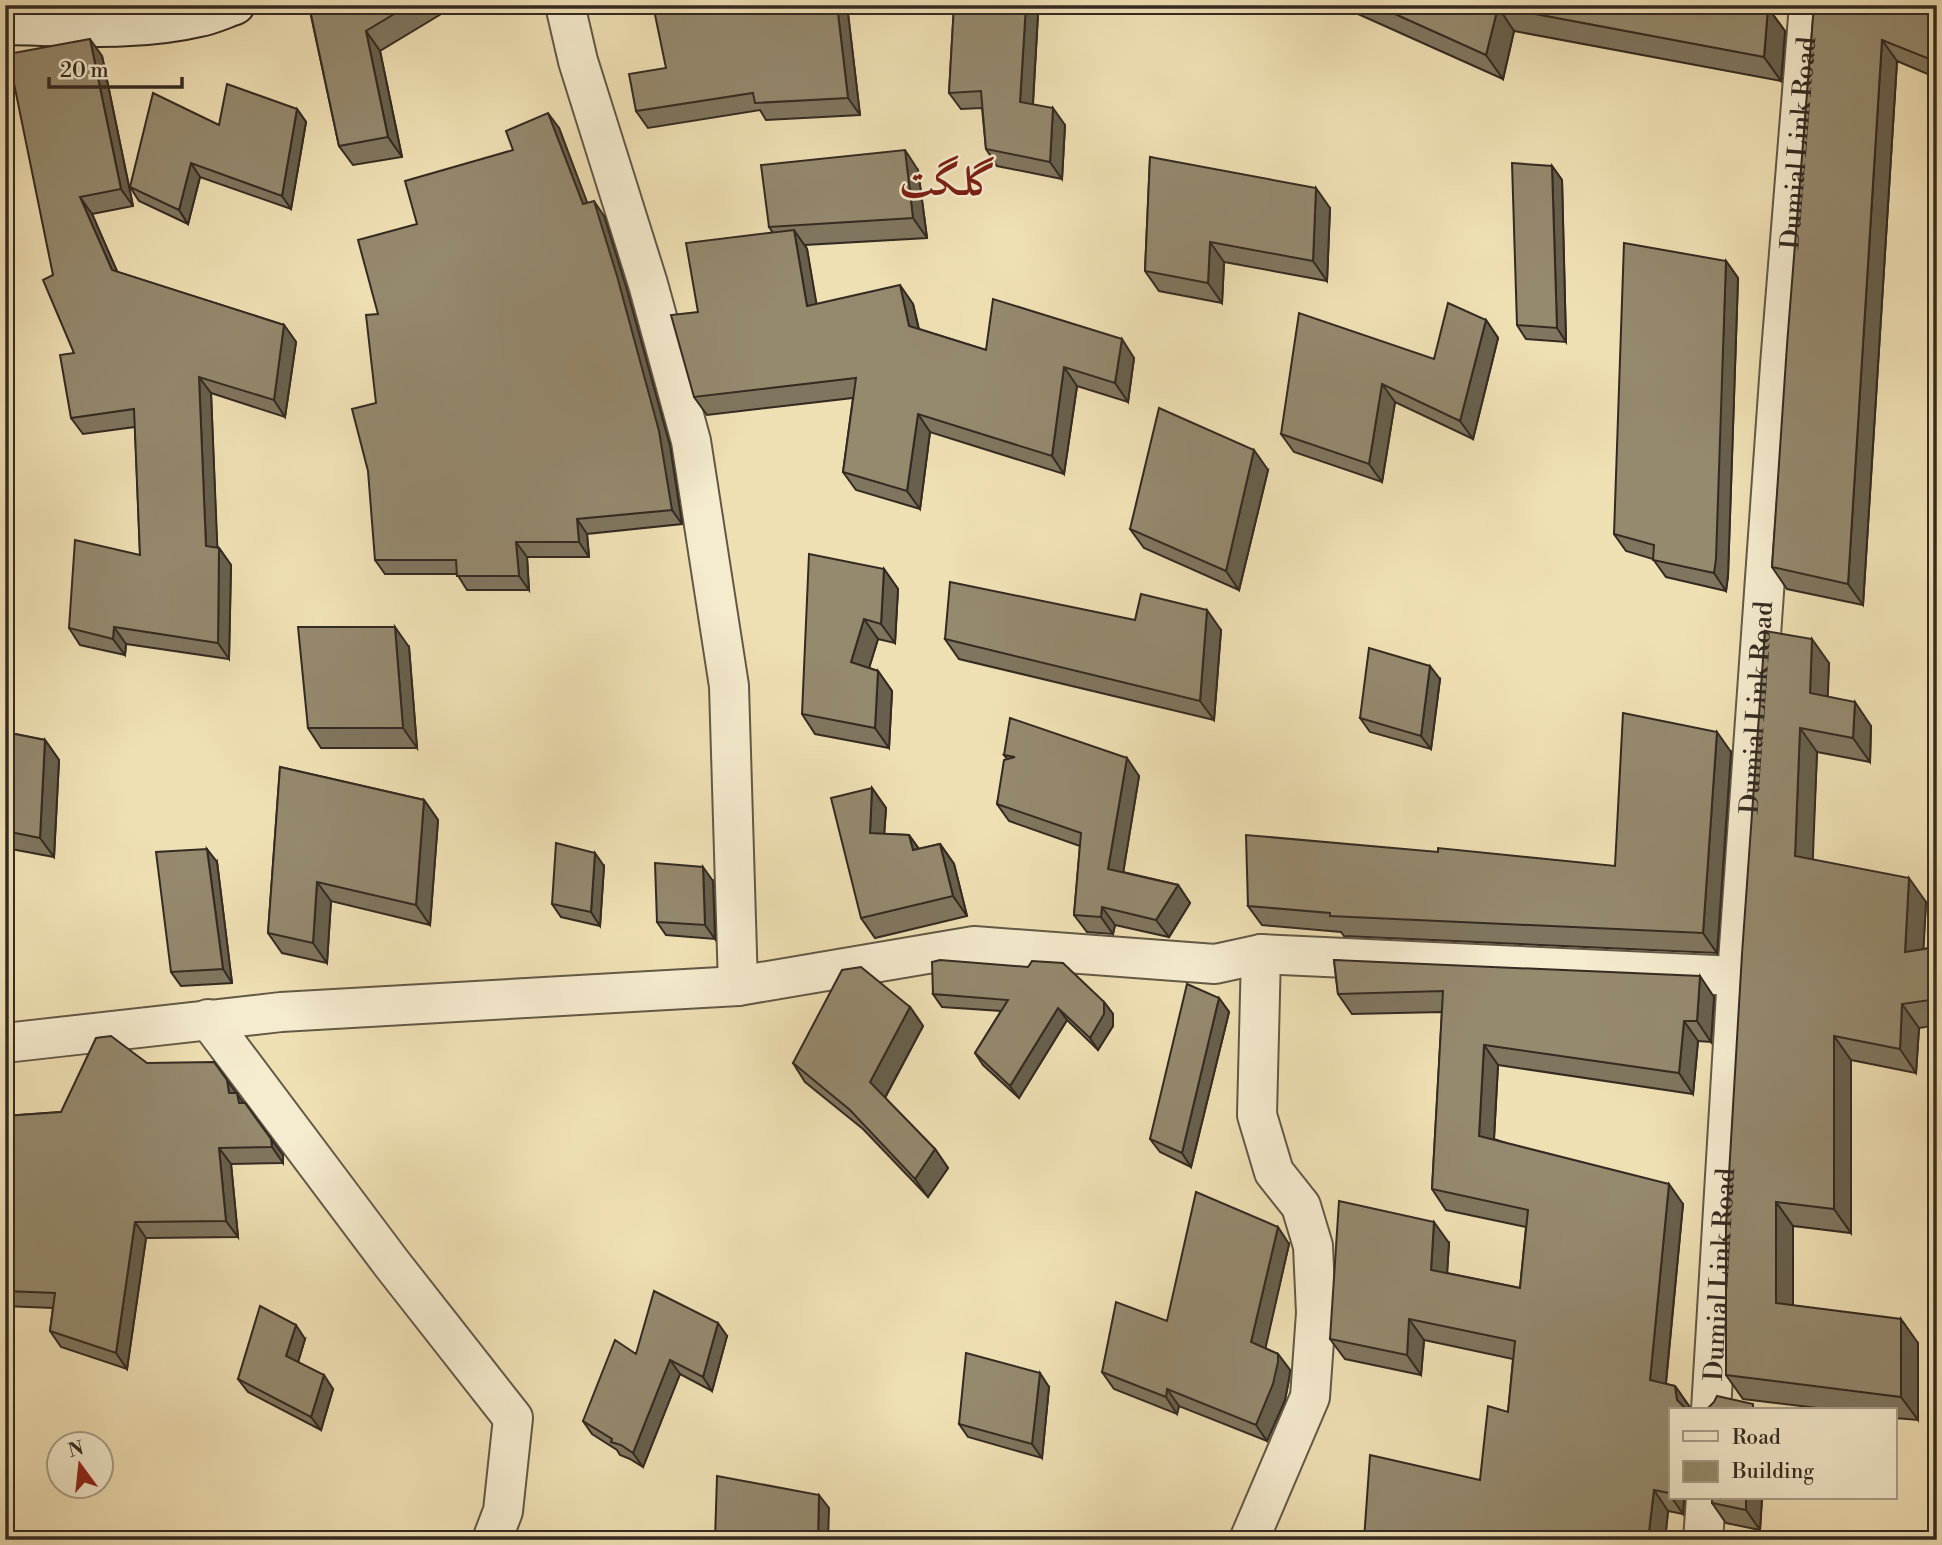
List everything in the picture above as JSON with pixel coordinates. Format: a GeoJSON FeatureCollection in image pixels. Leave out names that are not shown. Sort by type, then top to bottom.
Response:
{"type":"FeatureCollection","features":[{"type":"Feature","properties":{"kind":"street"},"geometry":{"type":"LineString","coordinates":[[5,25],[109,16],[158,25],[201,17],[234,5]]}},
{"type":"Feature","properties":{"kind":"street"},"geometry":{"type":"LineString","coordinates":[[565,5],[578,61],[648,284],[691,442],[729,686],[738,986]]}},
{"type":"Feature","properties":{"kind":"street","name":"Dumial Link Road"},"geometry":{"type":"LineString","coordinates":[[1711,1408],[1737,976],[1780,365],[1809,5]]}},
{"type":"Feature","properties":{"kind":"street"},"geometry":{"type":"LineString","coordinates":[[5,1043],[281,1012],[738,986],[974,946],[1215,964],[1261,954],[1737,976]]}},
{"type":"Feature","properties":{"kind":"street"},"geometry":{"type":"LineString","coordinates":[[1249,1540],[1310,1397],[1316,1313],[1313,1245],[1301,1206],[1274,1172],[1257,1115],[1261,954]]}},
{"type":"Feature","properties":{"kind":"street"},"geometry":{"type":"LineString","coordinates":[[208,1020],[392,1264],[513,1418],[503,1511],[492,1540]]}},
{"type":"Feature","properties":{"kind":"street"},"geometry":{"type":"LineString","coordinates":[[1703,1540],[1706,1500]]}},
{"type":"Feature","properties":{"kind":"building"},"geometry":{"type":"Polygon","coordinates":[[[309,5],[409,5],[366,31],[388,137],[339,146],[309,5]]]}},
{"type":"Feature","properties":{"kind":"building"},"geometry":{"type":"Polygon","coordinates":[[[653,5],[837,5],[848,98],[755,103],[753,93],[636,111],[629,74],[666,68],[653,5]]]}},
{"type":"Feature","properties":{"kind":"building"},"geometry":{"type":"Polygon","coordinates":[[[954,5],[1026,5],[1020,102],[1053,108],[1050,162],[986,149],[981,91],[949,93],[954,5]]]}},
{"type":"Feature","properties":{"kind":"building"},"geometry":{"type":"Polygon","coordinates":[[[1375,5],[1756,5],[1768,8],[1764,57],[1498,7],[1486,55],[1375,5]]]}},
{"type":"Feature","properties":{"kind":"building"},"geometry":{"type":"Polygon","coordinates":[[[1814,5],[1937,5],[1937,62],[1882,40],[1848,584],[1772,567],[1814,5]]]}},
{"type":"Feature","properties":{"kind":"building"},"geometry":{"type":"Polygon","coordinates":[[[90,39],[121,189],[80,197],[112,270],[284,325],[274,400],[199,377],[206,546],[219,548],[218,643],[114,627],[113,639],[69,628],[75,540],[140,555],[134,409],[71,418],[60,355],[74,353],[43,280],[53,275],[8,54],[90,39]]]}},
{"type":"Feature","properties":{"kind":"building"},"geometry":{"type":"Polygon","coordinates":[[[227,84],[297,109],[282,196],[191,163],[179,210],[130,187],[153,93],[219,125],[227,84]]]}},
{"type":"Feature","properties":{"kind":"building"},"geometry":{"type":"Polygon","coordinates":[[[548,113],[583,204],[594,201],[659,431],[672,510],[577,519],[579,542],[516,542],[519,576],[457,576],[456,560],[375,560],[368,471],[352,409],[376,403],[366,315],[378,314],[358,240],[417,224],[405,181],[513,150],[506,131],[548,113]]]}},
{"type":"Feature","properties":{"kind":"building"},"geometry":{"type":"Polygon","coordinates":[[[905,150],[913,218],[769,227],[761,165],[905,150]]]}},
{"type":"Feature","properties":{"kind":"building"},"geometry":{"type":"Polygon","coordinates":[[[1150,157],[1316,188],[1313,261],[1210,242],[1208,283],[1145,271],[1150,157]]]}},
{"type":"Feature","properties":{"kind":"building"},"geometry":{"type":"Polygon","coordinates":[[[1512,163],[1552,166],[1557,328],[1517,325],[1512,163]]]}},
{"type":"Feature","properties":{"kind":"building"},"geometry":{"type":"Polygon","coordinates":[[[794,230],[807,306],[900,285],[909,326],[986,350],[993,299],[1122,339],[1115,383],[1064,367],[1052,456],[918,414],[907,491],[843,472],[856,378],[694,397],[671,315],[698,312],[686,243],[794,230]]]}},
{"type":"Feature","properties":{"kind":"building"},"geometry":{"type":"Polygon","coordinates":[[[1624,243],[1726,261],[1714,573],[1653,560],[1654,545],[1614,534],[1624,243]]]}},
{"type":"Feature","properties":{"kind":"building"},"geometry":{"type":"Polygon","coordinates":[[[1448,303],[1486,320],[1460,421],[1382,384],[1369,464],[1281,434],[1299,313],[1434,359],[1448,303]]]}},
{"type":"Feature","properties":{"kind":"building"},"geometry":{"type":"Polygon","coordinates":[[[1159,408],[1254,450],[1226,571],[1130,529],[1159,408]]]}},
{"type":"Feature","properties":{"kind":"building"},"geometry":{"type":"Polygon","coordinates":[[[809,554],[884,569],[881,624],[864,619],[851,662],[878,671],[875,728],[802,714],[809,554]]]}},
{"type":"Feature","properties":{"kind":"building"},"geometry":{"type":"Polygon","coordinates":[[[950,582],[1135,620],[1141,594],[1207,610],[1200,701],[945,639],[950,582]]]}},
{"type":"Feature","properties":{"kind":"building"},"geometry":{"type":"Polygon","coordinates":[[[298,627],[395,627],[403,728],[308,728],[298,627]]]}},
{"type":"Feature","properties":{"kind":"building"},"geometry":{"type":"Polygon","coordinates":[[[1765,631],[1812,639],[1810,693],[1855,702],[1853,738],[1800,728],[1795,856],[1909,878],[1905,952],[1937,947],[1937,999],[1902,1004],[1900,1049],[1834,1036],[1834,1209],[1776,1202],[1776,1303],[1901,1319],[1901,1397],[1726,1375],[1726,1225],[1765,631]]]}},
{"type":"Feature","properties":{"kind":"building"},"geometry":{"type":"Polygon","coordinates":[[[1369,648],[1430,666],[1421,736],[1360,718],[1369,648]]]}},
{"type":"Feature","properties":{"kind":"building"},"geometry":{"type":"Polygon","coordinates":[[[1623,713],[1717,732],[1703,933],[1330,916],[1330,913],[1248,906],[1246,835],[1438,852],[1438,848],[1615,866],[1623,713]]]}},
{"type":"Feature","properties":{"kind":"building"},"geometry":{"type":"Polygon","coordinates":[[[1010,718],[1127,758],[1108,869],[1178,885],[1156,920],[1102,907],[1101,917],[1074,915],[1081,833],[997,804],[1004,760],[1015,757],[1004,755],[1010,718]]]}},
{"type":"Feature","properties":{"kind":"building"},"geometry":{"type":"Polygon","coordinates":[[[5,732],[45,740],[40,838],[5,831],[5,732]]]}},
{"type":"Feature","properties":{"kind":"building"},"geometry":{"type":"Polygon","coordinates":[[[280,767],[424,800],[416,905],[317,882],[313,943],[268,933],[280,767]]]}},
{"type":"Feature","properties":{"kind":"building"},"geometry":{"type":"Polygon","coordinates":[[[872,788],[870,833],[909,835],[913,850],[940,844],[953,896],[861,918],[831,798],[872,788]]]}},
{"type":"Feature","properties":{"kind":"building"},"geometry":{"type":"Polygon","coordinates":[[[556,843],[595,853],[591,912],[552,904],[556,843]]]}},
{"type":"Feature","properties":{"kind":"building"},"geometry":{"type":"Polygon","coordinates":[[[207,849],[223,969],[171,972],[156,852],[207,849]]]}},
{"type":"Feature","properties":{"kind":"building"},"geometry":{"type":"Polygon","coordinates":[[[655,863],[703,867],[705,925],[657,922],[655,863]]]}},
{"type":"Feature","properties":{"kind":"building"},"geometry":{"type":"Polygon","coordinates":[[[940,960],[1028,967],[1032,961],[1063,963],[1104,1002],[1104,1014],[1090,1038],[1058,1008],[1010,1086],[975,1053],[1008,1000],[933,994],[932,962],[940,960]]]}},
{"type":"Feature","properties":{"kind":"building"},"geometry":{"type":"Polygon","coordinates":[[[1334,960],[1700,976],[1697,1021],[1684,1021],[1679,1073],[1484,1045],[1479,1136],[1669,1184],[1650,1380],[1675,1386],[1677,1400],[1685,1408],[1669,1408],[1669,1493],[1654,1490],[1648,1540],[1364,1540],[1370,1455],[1480,1480],[1488,1406],[1508,1412],[1515,1341],[1409,1319],[1407,1355],[1330,1339],[1339,1201],[1434,1222],[1431,1270],[1520,1288],[1528,1210],[1432,1189],[1443,991],[1338,994],[1334,960]]]}},
{"type":"Feature","properties":{"kind":"building"},"geometry":{"type":"Polygon","coordinates":[[[861,967],[910,1007],[870,1082],[935,1149],[915,1179],[850,1110],[793,1063],[842,970],[861,967]]]}},
{"type":"Feature","properties":{"kind":"building"},"geometry":{"type":"Polygon","coordinates":[[[1187,984],[1219,998],[1182,1153],[1150,1139],[1187,984]]]}},
{"type":"Feature","properties":{"kind":"building"},"geometry":{"type":"Polygon","coordinates":[[[111,1036],[147,1063],[214,1062],[227,1080],[229,1093],[237,1093],[239,1103],[245,1103],[271,1139],[272,1147],[219,1148],[226,1221],[135,1222],[116,1353],[50,1331],[55,1293],[5,1291],[5,1116],[61,1112],[96,1038],[111,1036]]]}},
{"type":"Feature","properties":{"kind":"building"},"geometry":{"type":"Polygon","coordinates":[[[1196,1192],[1278,1227],[1251,1342],[1278,1354],[1278,1362],[1273,1384],[1256,1425],[1167,1389],[1166,1397],[1102,1372],[1116,1302],[1167,1321],[1196,1192]]]}},
{"type":"Feature","properties":{"kind":"building"},"geometry":{"type":"Polygon","coordinates":[[[654,1291],[718,1323],[703,1377],[670,1360],[633,1453],[611,1442],[612,1439],[583,1421],[615,1340],[636,1354],[654,1291]]]}},
{"type":"Feature","properties":{"kind":"building"},"geometry":{"type":"Polygon","coordinates":[[[260,1306],[296,1325],[286,1356],[324,1375],[311,1417],[238,1379],[260,1306]]]}},
{"type":"Feature","properties":{"kind":"building"},"geometry":{"type":"Polygon","coordinates":[[[966,1353],[1040,1373],[1032,1444],[959,1424],[966,1353]]]}},
{"type":"Feature","properties":{"kind":"building"},"geometry":{"type":"Polygon","coordinates":[[[1717,1396],[1753,1404],[1753,1408],[1708,1408],[1717,1396]]]}},
{"type":"Feature","properties":{"kind":"building"},"geometry":{"type":"Polygon","coordinates":[[[717,1476],[819,1495],[818,1540],[715,1540],[717,1476]]]}},
{"type":"Feature","properties":{"kind":"building"},"geometry":{"type":"Polygon","coordinates":[[[1712,1500],[1746,1500],[1746,1510],[1712,1503],[1712,1500]]]}},
{"type":"Feature","properties":{"kind":"district","name":"گلگت"},"geometry":{"type":"Point","coordinates":[948,180]}}]}
